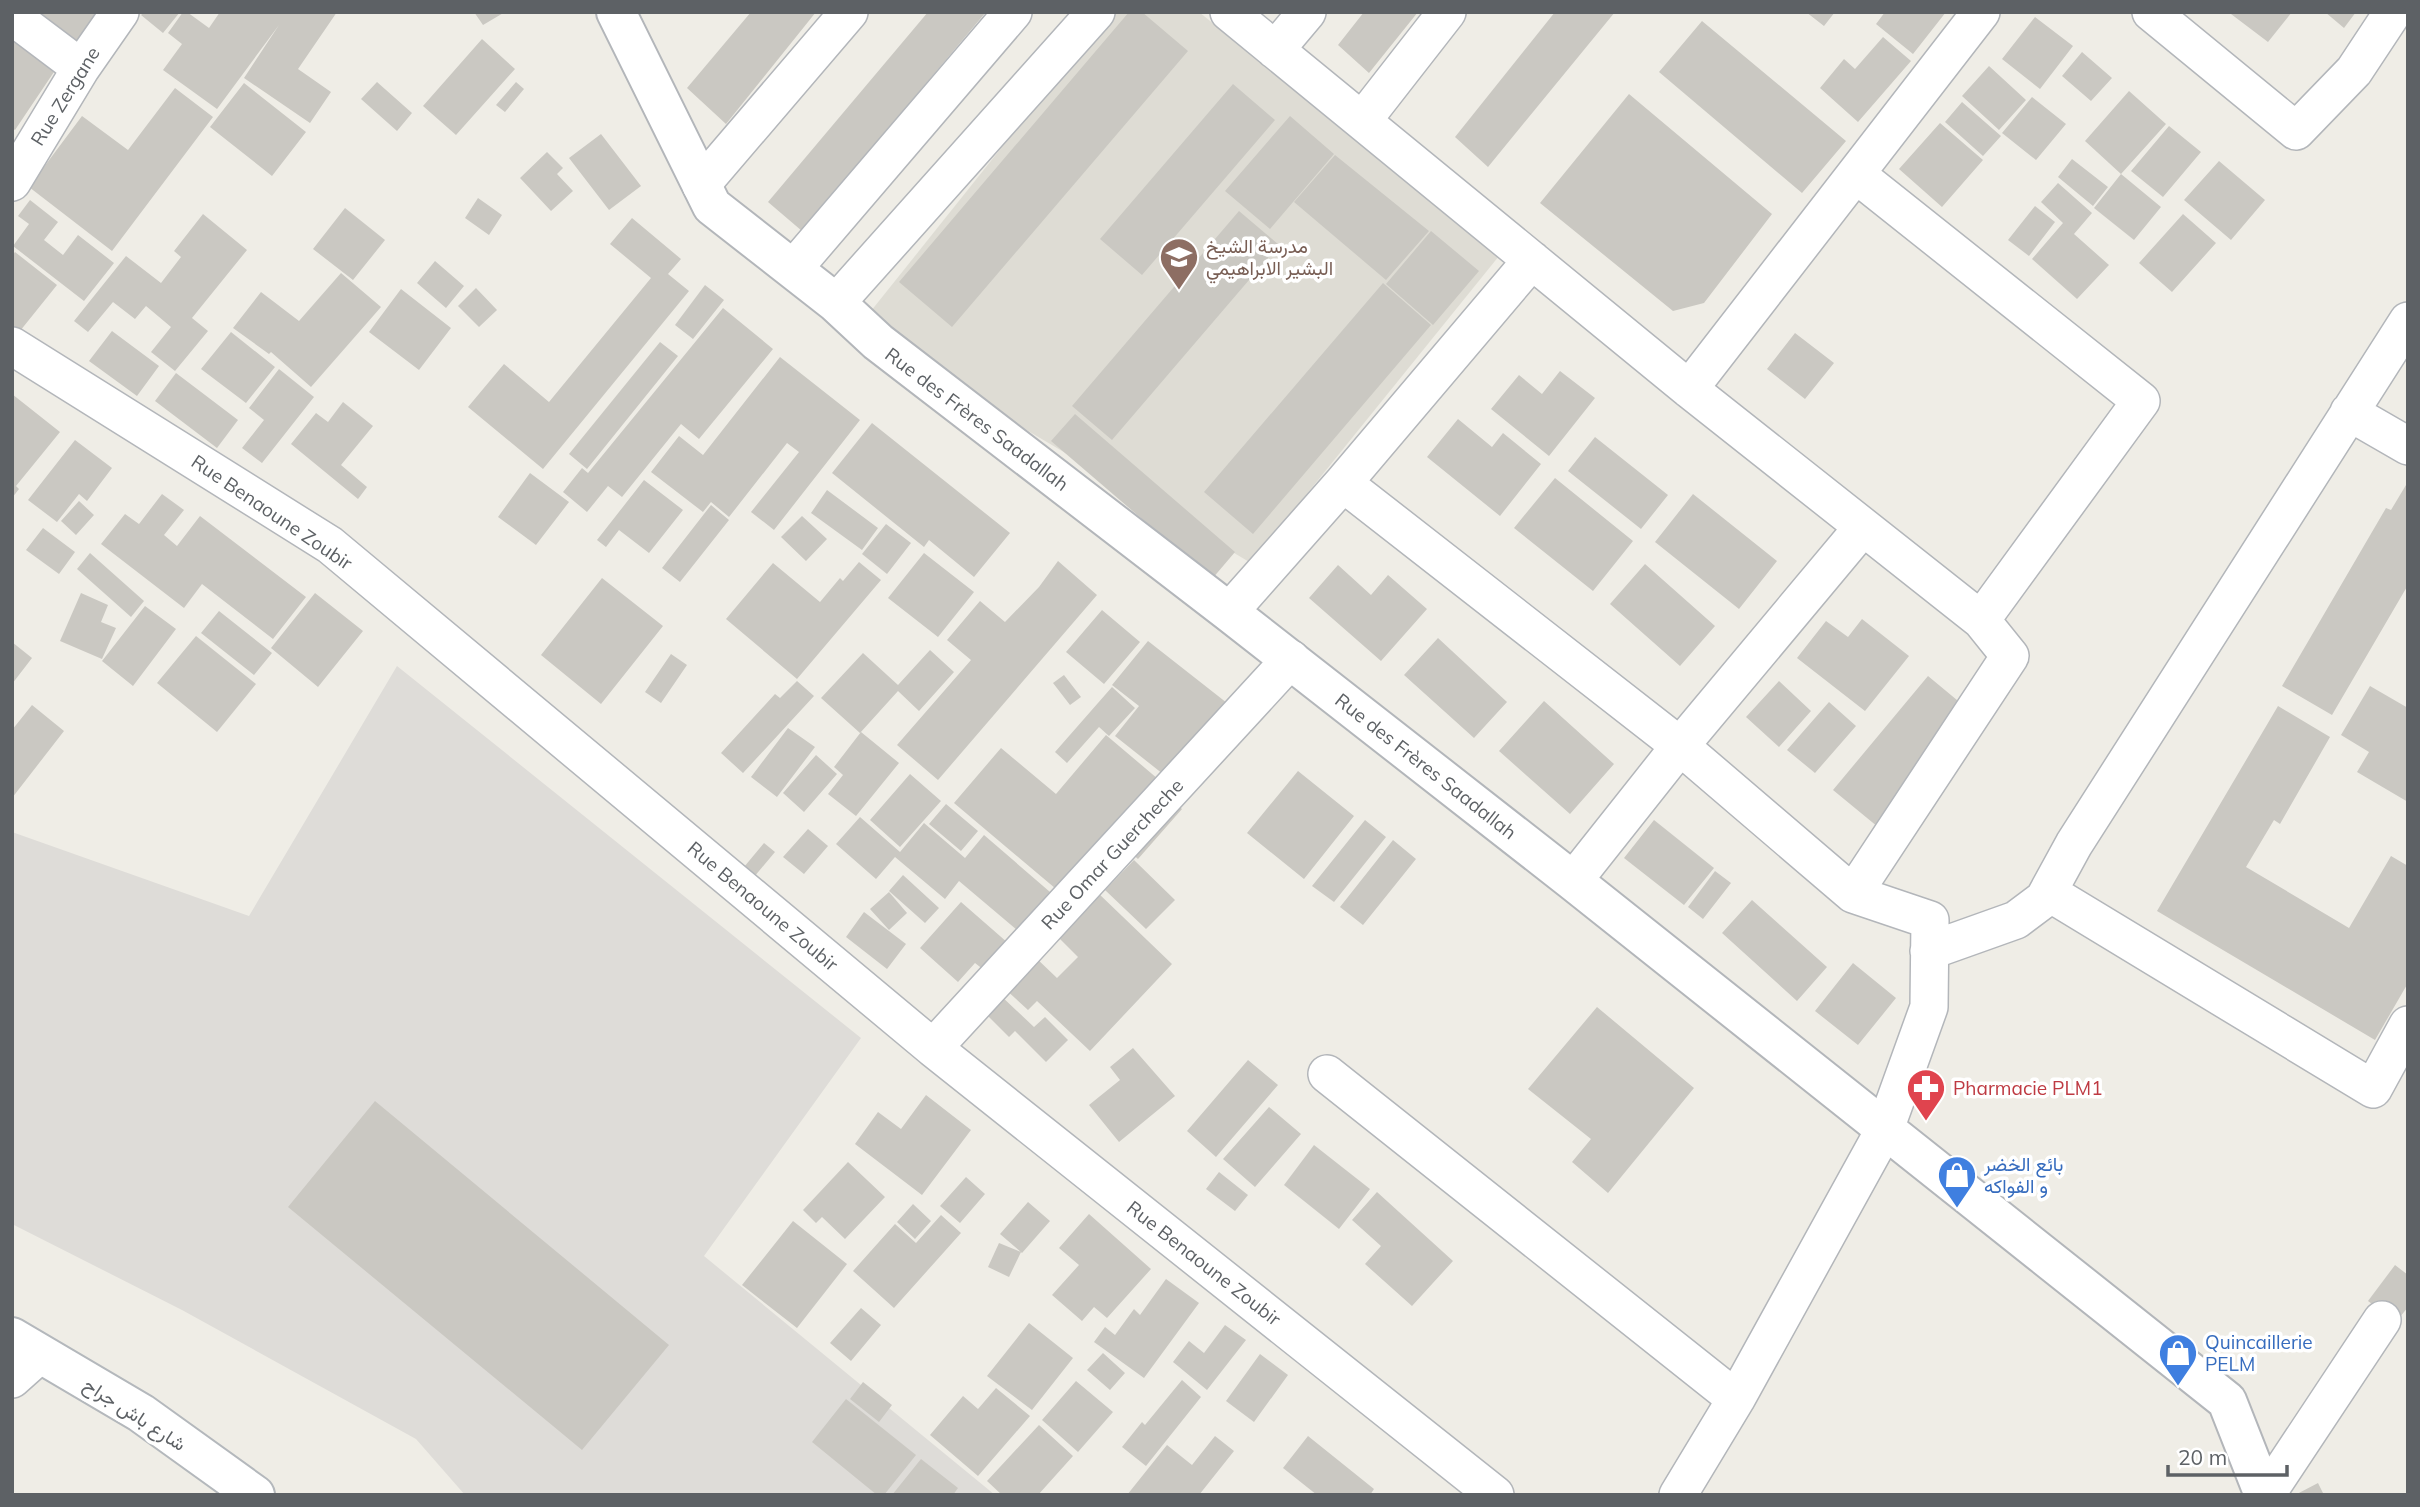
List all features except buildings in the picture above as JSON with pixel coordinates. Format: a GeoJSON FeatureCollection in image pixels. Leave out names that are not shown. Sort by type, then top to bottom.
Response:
{"type":"FeatureCollection","features":[{"type":"Feature","properties":{"kind":"street","name":"Rue Zergane"},"geometry":{"type":"LineString","coordinates":[[12,182],[81,68],[120,12]]}},
{"type":"Feature","properties":{"kind":"street","name":"Rue des Frères Saadallah"},"geometry":{"type":"LineString","coordinates":[[616,12],[712,206],[836,303],[878,342],[1229,611],[1573,881],[2227,1401],[2265,1495]]}},
{"type":"Feature","properties":{"kind":"street"},"geometry":{"type":"LineString","coordinates":[[701,185],[849,12]]}},
{"type":"Feature","properties":{"kind":"street"},"geometry":{"type":"LineString","coordinates":[[793,269],[1013,12]]}},
{"type":"Feature","properties":{"kind":"street"},"geometry":{"type":"LineString","coordinates":[[836,303],[1096,12]]}},
{"type":"Feature","properties":{"kind":"street"},"geometry":{"type":"LineString","coordinates":[[1229,12],[1689,388],[1981,620],[2010,656],[1853,894]]}},
{"type":"Feature","properties":{"kind":"street"},"geometry":{"type":"LineString","coordinates":[[1275,50],[1307,12]]}},
{"type":"Feature","properties":{"kind":"street"},"geometry":{"type":"LineString","coordinates":[[1362,121],[1447,12]]}},
{"type":"Feature","properties":{"kind":"street"},"geometry":{"type":"LineString","coordinates":[[1689,388],[1981,12]]}},
{"type":"Feature","properties":{"kind":"street"},"geometry":{"type":"LineString","coordinates":[[2151,12],[2296,131],[2354,71],[2393,12]]}},
{"type":"Feature","properties":{"kind":"street"},"geometry":{"type":"LineString","coordinates":[[12,16],[81,68]]}},
{"type":"Feature","properties":{"kind":"street"},"geometry":{"type":"LineString","coordinates":[[1857,175],[2141,401],[1981,620]]}},
{"type":"Feature","properties":{"kind":"street"},"geometry":{"type":"LineString","coordinates":[[1229,611],[1343,483],[1532,260]]}},
{"type":"Feature","properties":{"kind":"street"},"geometry":{"type":"LineString","coordinates":[[1929,951],[2017,920],[2044,899],[2074,844],[2408,321]]}},
{"type":"Feature","properties":{"kind":"street","name":"Rue Benaoune Zoubir"},"geometry":{"type":"LineString","coordinates":[[12,346],[330,545],[933,1048],[1495,1495]]}},
{"type":"Feature","properties":{"kind":"street"},"geometry":{"type":"LineString","coordinates":[[2349,411],[2408,446]]}},
{"type":"Feature","properties":{"kind":"street"},"geometry":{"type":"LineString","coordinates":[[1343,483],[1680,746],[1853,894],[1930,920],[1929,1007],[1885,1129],[1736,1399],[1678,1495]]}},
{"type":"Feature","properties":{"kind":"street"},"geometry":{"type":"LineString","coordinates":[[1573,881],[1680,746],[1863,527]]}},
{"type":"Feature","properties":{"kind":"street","name":"Rue Omar Guercheche"},"geometry":{"type":"LineString","coordinates":[[933,1048],[1290,659]]}},
{"type":"Feature","properties":{"kind":"street"},"geometry":{"type":"LineString","coordinates":[[2048,892],[2373,1088],[2408,1025]]}},
{"type":"Feature","properties":{"kind":"street"},"geometry":{"type":"LineString","coordinates":[[1327,1074],[1736,1399]]}},
{"type":"Feature","properties":{"kind":"street"},"geometry":{"type":"LineString","coordinates":[[2265,1495],[2382,1320]]}},
{"type":"Feature","properties":{"kind":"street","name":"شارع باش جراح"},"geometry":{"type":"LineString","coordinates":[[22,1357],[141,1413],[255,1495]]}},
{"type":"Feature","properties":{"kind":"shaded area","name":"مدرسة الشيخ البشير الابراهيمي"},"geometry":{"type":"Polygon","coordinates":[[[1110,12],[1199,12],[1499,256],[1251,563],[878,342],[859,326],[1110,12]]]}},
{"type":"Feature","properties":{"kind":"shaded area"},"geometry":{"type":"Polygon","coordinates":[[[397,666],[861,1038],[704,1256],[995,1495],[465,1495],[416,1439],[182,1310],[12,1224],[12,832],[249,916],[397,666]]]}},
{"type":"Feature","properties":{"kind":"place","name":"مدرسة الشيخ البشير الابراهيمي"},"geometry":{"type":"Point","coordinates":[1179,291]}},
{"type":"Feature","properties":{"kind":"place","name":"Pharmacie PLM1"},"geometry":{"type":"Point","coordinates":[1926,1122]}},
{"type":"Feature","properties":{"kind":"place","name":"بائع الخضر و الفواكه"},"geometry":{"type":"Point","coordinates":[1957,1209]}},
{"type":"Feature","properties":{"kind":"place","name":"Quincaillerie PELM"},"geometry":{"type":"Point","coordinates":[2178,1387]}}]}
